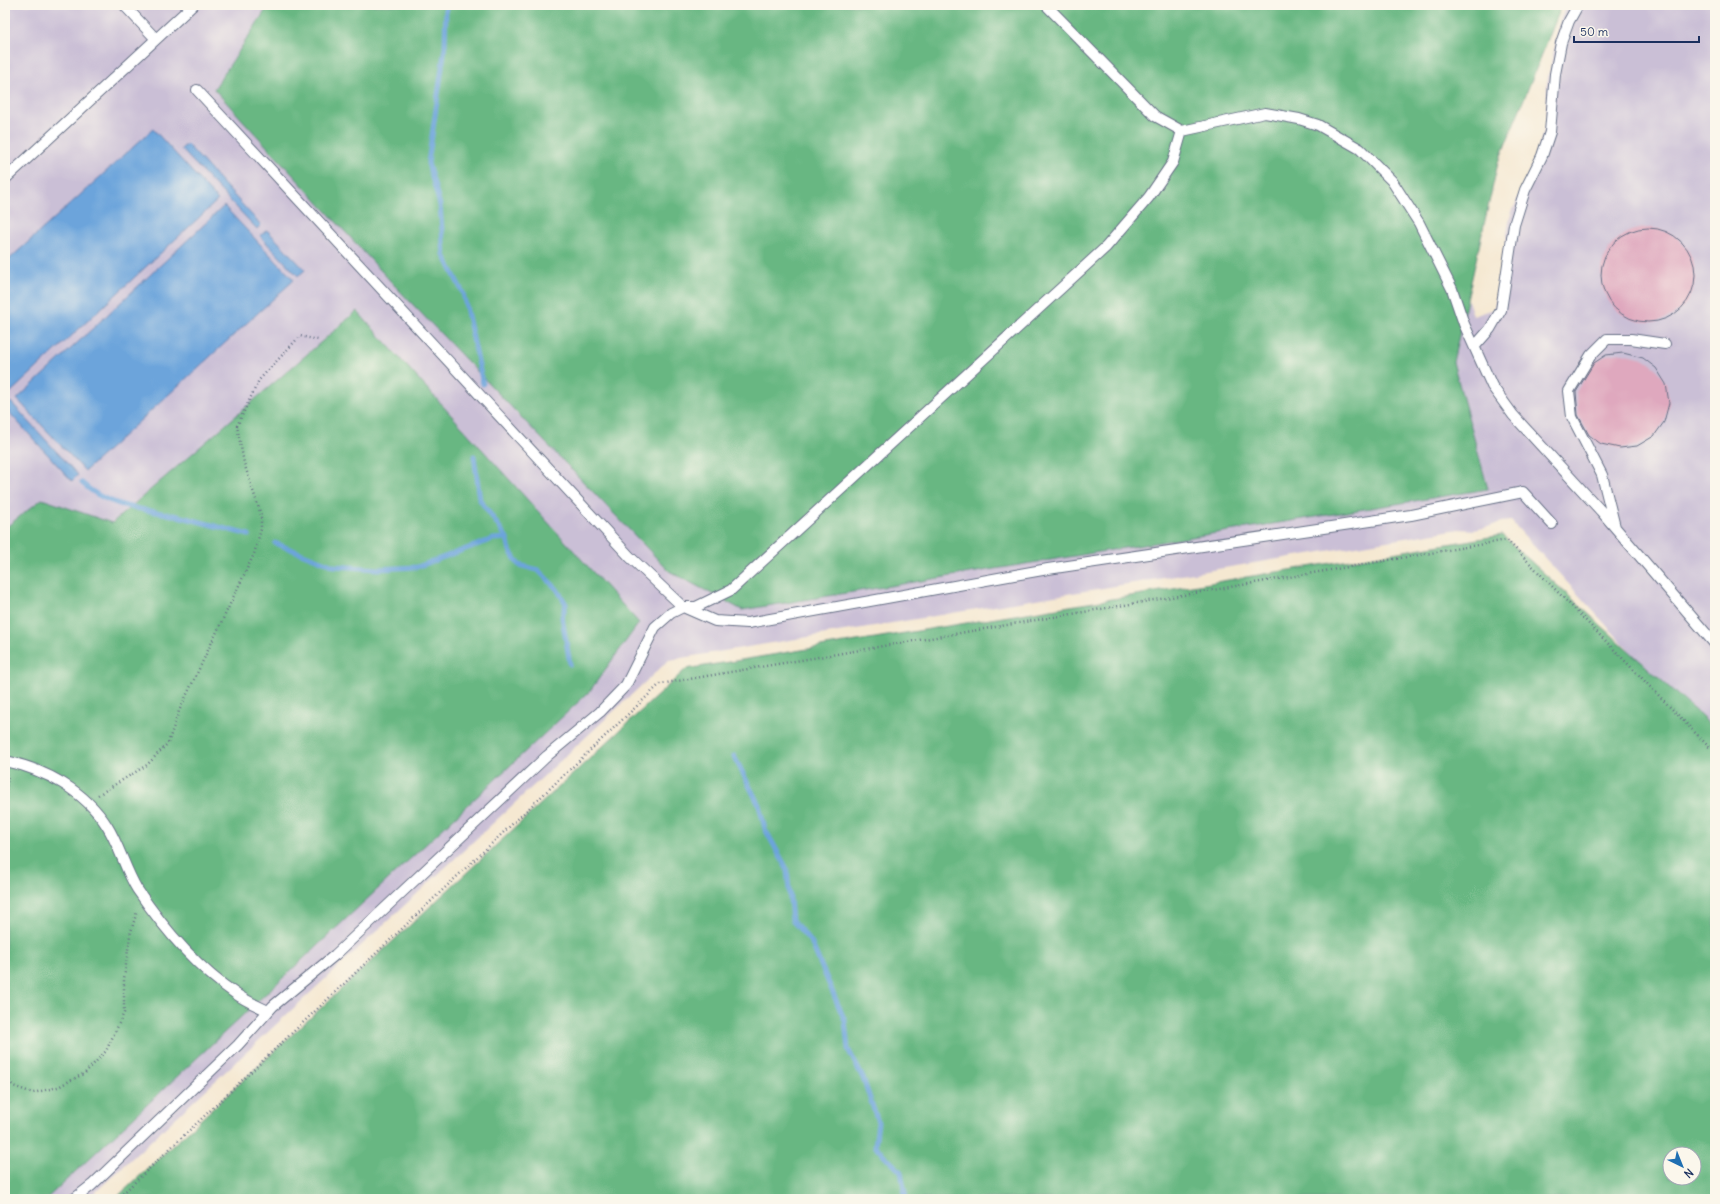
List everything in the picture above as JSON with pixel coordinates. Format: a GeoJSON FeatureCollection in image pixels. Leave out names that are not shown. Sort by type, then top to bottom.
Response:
{"type":"FeatureCollection","features":[{"type":"Feature","properties":{"kind":"lane"},"geometry":{"type":"LineString","coordinates":[[124,5],[156,39]]}},
{"type":"Feature","properties":{"kind":"lane"},"geometry":{"type":"LineString","coordinates":[[5,179],[193,5]]}},
{"type":"Feature","properties":{"kind":"lane"},"geometry":{"type":"LineString","coordinates":[[1046,5],[1155,116],[1182,131],[1265,113],[1299,119],[1318,125],[1360,149],[1392,181],[1406,200],[1452,289],[1492,386],[1513,415],[1616,529],[1715,644]]}},
{"type":"Feature","properties":{"kind":"lane"},"geometry":{"type":"LineString","coordinates":[[1475,346],[1490,329],[1501,310],[1514,225],[1525,190],[1542,156],[1550,132],[1555,74],[1562,43],[1578,5]]}},
{"type":"Feature","properties":{"kind":"lane"},"geometry":{"type":"LineString","coordinates":[[197,90],[614,540],[683,608],[715,621],[748,623],[1048,569],[1410,515],[1523,492],[1552,524]]}},
{"type":"Feature","properties":{"kind":"lane"},"geometry":{"type":"LineString","coordinates":[[74,1199],[92,1185],[238,1045],[268,1011],[335,955],[547,756],[600,712],[626,685],[655,627],[671,613],[683,608],[696,607],[731,590],[1106,247],[1149,197],[1173,162],[1182,131]]}},
{"type":"Feature","properties":{"kind":"lane"},"geometry":{"type":"LineString","coordinates":[[1616,529],[1602,475],[1572,417],[1569,391],[1591,355],[1607,339],[1631,339],[1665,344]]}},
{"type":"Feature","properties":{"kind":"lane"},"geometry":{"type":"LineString","coordinates":[[7,761],[50,776],[81,795],[90,803],[107,826],[141,894],[170,935],[206,970],[237,995],[268,1011]]}},
{"type":"Feature","properties":{"kind":"path"},"geometry":{"type":"LineString","coordinates":[[81,795],[97,796],[122,782],[147,765],[168,743],[179,711],[254,554],[261,529],[261,515],[244,463],[237,426],[259,380],[300,336],[318,340]]}},
{"type":"Feature","properties":{"kind":"path"},"geometry":{"type":"LineString","coordinates":[[117,1199],[660,684],[1507,540],[1710,748],[1715,746]]}},
{"type":"Feature","properties":{"kind":"path"},"geometry":{"type":"LineString","coordinates":[[5,802],[7,761]]}},
{"type":"Feature","properties":{"kind":"path"},"geometry":{"type":"LineString","coordinates":[[5,1074],[13,1086],[33,1093],[58,1087],[85,1073],[106,1050],[124,1013],[124,979],[130,935],[141,894]]}},
{"type":"Feature","properties":{"kind":"shaded area"},"geometry":{"type":"Polygon","coordinates":[[[5,5],[1059,5],[1464,287],[1473,316],[1494,309],[1510,217],[1537,153],[1546,122],[1547,82],[1561,17],[1567,5],[1715,5],[1715,737],[1682,708],[1511,521],[1501,522],[1474,530],[1459,529],[669,660],[88,1199],[5,1199],[5,5]]]}},
{"type":"Feature","properties":{"kind":"green space"},"geometry":{"type":"Polygon","coordinates":[[[269,5],[1562,5],[1498,163],[1453,362],[1488,489],[742,610],[669,571],[395,286],[214,89],[269,5]]]}},
{"type":"Feature","properties":{"kind":"green space"},"geometry":{"type":"Polygon","coordinates":[[[357,311],[639,623],[589,692],[46,1199],[5,1199],[5,528],[42,499],[112,523],[357,311]]]}},
{"type":"Feature","properties":{"kind":"green space"},"geometry":{"type":"Polygon","coordinates":[[[1502,535],[1715,729],[1715,1199],[115,1199],[686,669],[1502,535]]]}},
{"type":"Feature","properties":{"kind":"water"},"geometry":{"type":"Polygon","coordinates":[[[153,129],[218,200],[11,392],[5,386],[5,263],[153,129]]]}},
{"type":"Feature","properties":{"kind":"water"},"geometry":{"type":"Polygon","coordinates":[[[187,144],[261,225],[257,229],[181,149],[187,144]]]}},
{"type":"Feature","properties":{"kind":"water"},"geometry":{"type":"Polygon","coordinates":[[[224,206],[294,280],[85,471],[17,399],[224,206]]]}},
{"type":"Feature","properties":{"kind":"water"},"geometry":{"type":"Polygon","coordinates":[[[267,230],[305,270],[298,276],[260,236],[267,230]]]}},
{"type":"Feature","properties":{"kind":"water"},"geometry":{"type":"Polygon","coordinates":[[[11,402],[78,475],[72,481],[5,408],[11,402]]]}},
{"type":"Feature","properties":{"kind":"building"},"geometry":{"type":"Polygon","coordinates":[[[1648,228],[1666,232],[1681,242],[1691,257],[1695,275],[1691,293],[1681,308],[1666,318],[1648,322],[1630,318],[1615,308],[1605,293],[1601,275],[1605,257],[1615,242],[1630,232],[1648,228]]]}},
{"type":"Feature","properties":{"kind":"building"},"geometry":{"type":"Polygon","coordinates":[[[1623,353],[1643,358],[1656,368],[1666,384],[1669,403],[1664,422],[1654,436],[1637,446],[1620,448],[1601,444],[1589,435],[1578,415],[1576,392],[1594,363],[1606,355],[1623,353]]]}},
{"type":"Feature","properties":{"kind":"waterway"},"geometry":{"type":"LineString","coordinates":[[446,5],[445,47],[428,163],[440,205],[444,255],[463,293],[483,384]]}},
{"type":"Feature","properties":{"kind":"waterway"},"geometry":{"type":"LineString","coordinates":[[474,456],[480,500],[507,538],[510,551],[519,565],[538,570],[557,589],[566,604],[562,617],[570,664]]}},
{"type":"Feature","properties":{"kind":"waterway"},"geometry":{"type":"LineString","coordinates":[[82,483],[103,498],[115,503],[178,516],[249,535]]}},
{"type":"Feature","properties":{"kind":"waterway"},"geometry":{"type":"LineString","coordinates":[[275,543],[334,566],[378,569],[417,567],[493,539],[507,538]]}},
{"type":"Feature","properties":{"kind":"waterway"},"geometry":{"type":"LineString","coordinates":[[734,756],[759,805],[765,829],[787,869],[792,920],[811,942],[845,1021],[848,1049],[863,1078],[878,1122],[875,1146],[901,1172],[906,1199]]}}]}
